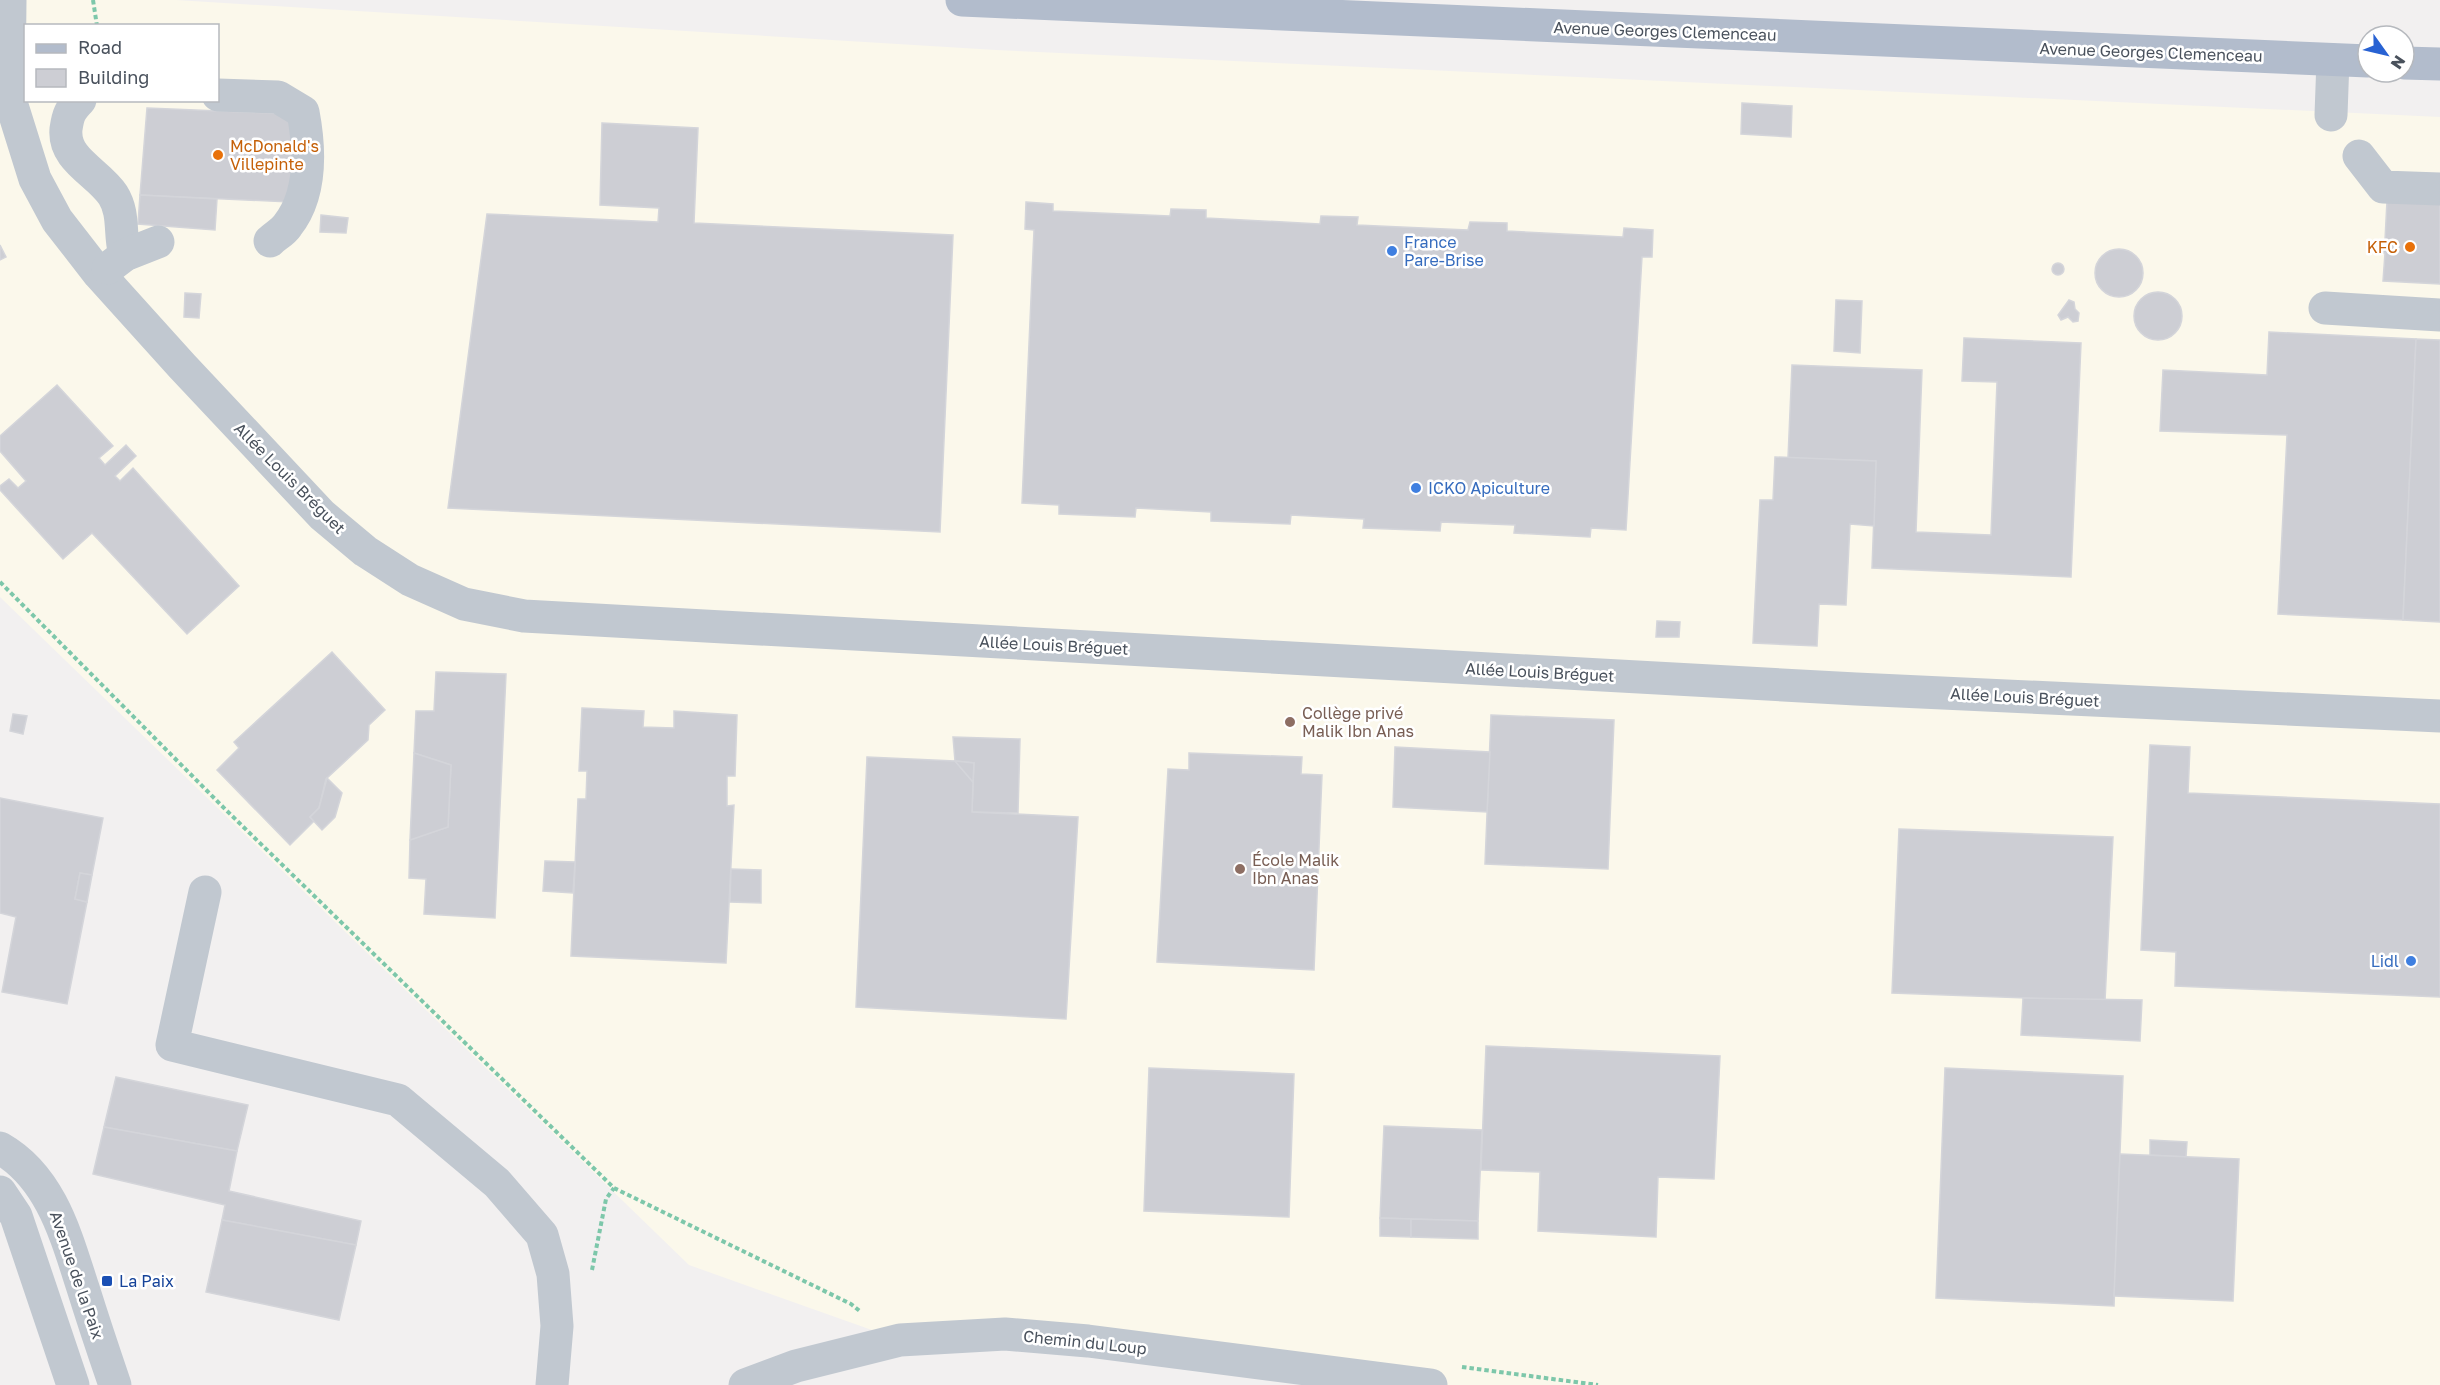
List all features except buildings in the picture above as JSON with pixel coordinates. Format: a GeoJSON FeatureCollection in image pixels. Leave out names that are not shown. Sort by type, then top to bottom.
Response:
{"type":"FeatureCollection","features":[{"type":"Feature","properties":{"kind":"main road","name":"Avenue Georges Clemenceau"},"geometry":{"type":"LineString","coordinates":[[962,0],[2356,61]]}},
{"type":"Feature","properties":{"kind":"main road"},"geometry":{"type":"LineString","coordinates":[[2416,63],[2440,64]]}},
{"type":"Feature","properties":{"kind":"street","name":"Allée Louis Bréguet"},"geometry":{"type":"LineString","coordinates":[[10,0],[9,96],[35,178],[57,220],[99,274],[322,515],[365,551],[410,580],[464,604],[524,616],[1832,688],[2440,716]]}},
{"type":"Feature","properties":{"kind":"street"},"geometry":{"type":"LineString","coordinates":[[2331,115],[2333,60]]}},
{"type":"Feature","properties":{"kind":"street"},"geometry":{"type":"LineString","coordinates":[[219,95],[278,97],[303,112],[308,142],[303,199],[287,226],[270,241]]}},
{"type":"Feature","properties":{"kind":"street"},"geometry":{"type":"LineString","coordinates":[[78,102],[68,113],[66,137],[71,153],[112,195],[120,211],[121,244],[125,255]]}},
{"type":"Feature","properties":{"kind":"street"},"geometry":{"type":"LineString","coordinates":[[2358,156],[2383,187],[2440,189]]}},
{"type":"Feature","properties":{"kind":"street"},"geometry":{"type":"LineString","coordinates":[[99,274],[125,255],[158,242]]}},
{"type":"Feature","properties":{"kind":"street"},"geometry":{"type":"LineString","coordinates":[[2325,308],[2440,315]]}},
{"type":"Feature","properties":{"kind":"street"},"geometry":{"type":"LineString","coordinates":[[205,892],[172,1045],[398,1101],[497,1183],[542,1235],[553,1274],[557,1326],[552,1385]]}},
{"type":"Feature","properties":{"kind":"street","name":"Avenue de la Paix"},"geometry":{"type":"LineString","coordinates":[[0,1148],[24,1167],[40,1185],[59,1216],[115,1385]]}},
{"type":"Feature","properties":{"kind":"street"},"geometry":{"type":"LineString","coordinates":[[0,1192],[16,1216],[28,1246],[73,1385]]}},
{"type":"Feature","properties":{"kind":"street","name":"Chemin du Loup"},"geometry":{"type":"LineString","coordinates":[[745,1385],[796,1366],[900,1340],[1005,1334],[1088,1341],[1431,1385]]}},
{"type":"Feature","properties":{"kind":"path"},"geometry":{"type":"LineString","coordinates":[[93,0],[97,24]]}},
{"type":"Feature","properties":{"kind":"path"},"geometry":{"type":"LineString","coordinates":[[0,582],[218,802],[614,1188],[851,1304],[900,1340]]}},
{"type":"Feature","properties":{"kind":"shaded area"},"geometry":{"type":"Polygon","coordinates":[[[0,0],[176,0],[996,50],[2440,117],[2440,1385],[1428,1385],[900,1340],[689,1265],[0,597],[0,0]]]}},
{"type":"Feature","properties":{"kind":"place","name":"McDonald's Villepinte"},"geometry":{"type":"Point","coordinates":[218,155]}},
{"type":"Feature","properties":{"kind":"place","name":"KFC"},"geometry":{"type":"Point","coordinates":[2410,247]}},
{"type":"Feature","properties":{"kind":"place","name":"France Pare-Brise"},"geometry":{"type":"Point","coordinates":[1392,251]}},
{"type":"Feature","properties":{"kind":"place","name":"ICKO Apiculture"},"geometry":{"type":"Point","coordinates":[1416,488]}},
{"type":"Feature","properties":{"kind":"place","name":"Collège privé Malik Ibn Anas"},"geometry":{"type":"Point","coordinates":[1290,722]}},
{"type":"Feature","properties":{"kind":"place","name":"École Malik Ibn Anas"},"geometry":{"type":"Point","coordinates":[1240,869]}},
{"type":"Feature","properties":{"kind":"place","name":"Lidl"},"geometry":{"type":"Point","coordinates":[2411,961]}},
{"type":"Feature","properties":{"kind":"place","name":"La Paix"},"geometry":{"type":"Point","coordinates":[107,1281]}}]}
